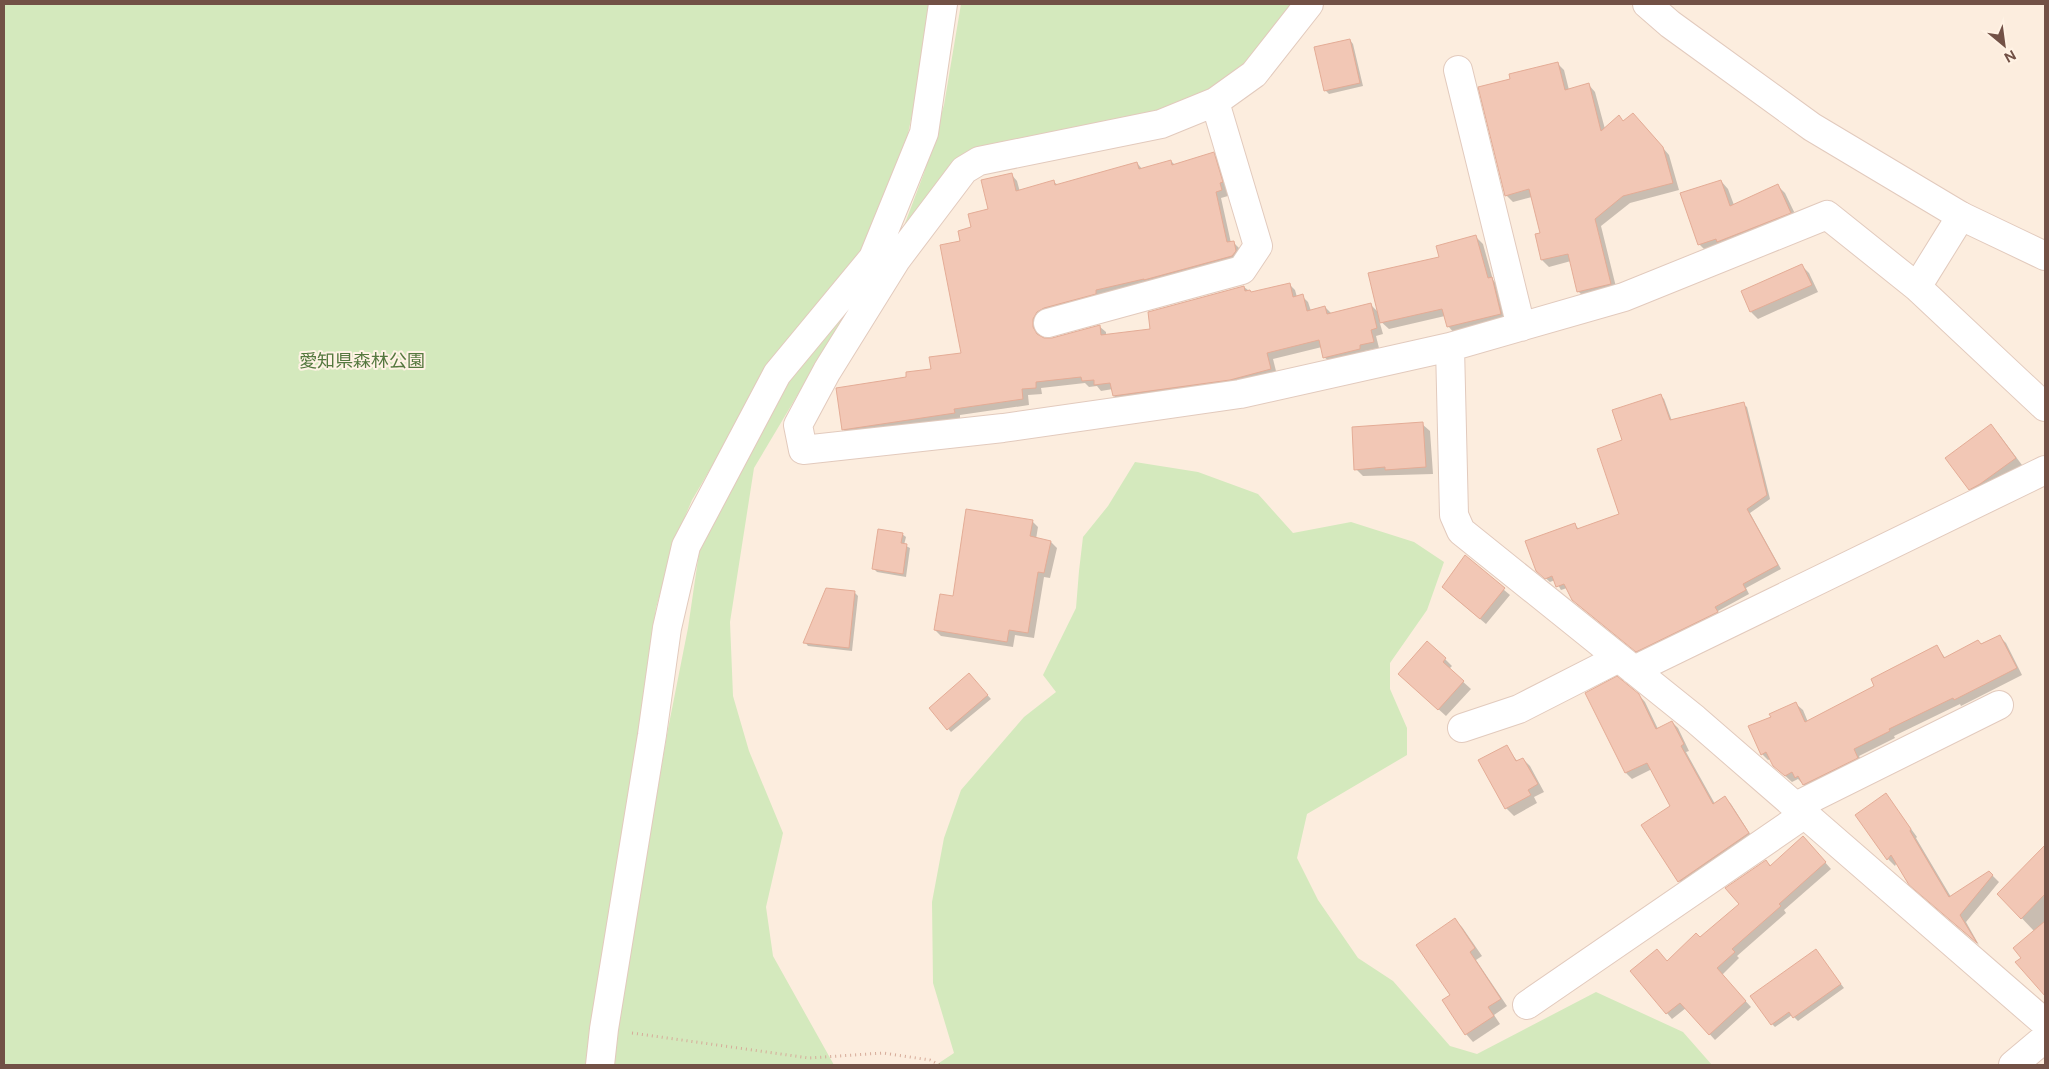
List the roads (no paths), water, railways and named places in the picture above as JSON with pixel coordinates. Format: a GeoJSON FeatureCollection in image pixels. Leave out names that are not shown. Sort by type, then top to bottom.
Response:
{"type":"FeatureCollection","features":[{"type":"Feature","properties":{"kind":"street"},"geometry":{"type":"LineString","coordinates":[[943,4],[924,132],[882,263],[798,425],[803,450],[1003,428],[1240,394],[1450,347],[1624,297],[1827,215],[1917,287],[2045,407]]}},
{"type":"Feature","properties":{"kind":"street"},"geometry":{"type":"LineString","coordinates":[[600,1065],[604,1029],[652,735],[667,628],[686,546],[777,374],[882,263],[964,170],[978,161],[1161,124],[1215,102],[1254,74],[1309,4]]}},
{"type":"Feature","properties":{"kind":"street"},"geometry":{"type":"LineString","coordinates":[[1647,4],[1670,24],[1812,128],[1961,216],[2045,256]]}},
{"type":"Feature","properties":{"kind":"street"},"geometry":{"type":"LineString","coordinates":[[1458,70],[1521,327]]}},
{"type":"Feature","properties":{"kind":"street"},"geometry":{"type":"LineString","coordinates":[[1048,323],[1242,270],[1258,246],[1215,102]]}},
{"type":"Feature","properties":{"kind":"street"},"geometry":{"type":"LineString","coordinates":[[1917,287],[1961,216]]}},
{"type":"Feature","properties":{"kind":"street"},"geometry":{"type":"LineString","coordinates":[[1450,347],[1454,515],[1461,531],[1695,719],[2045,1023]]}},
{"type":"Feature","properties":{"kind":"street"},"geometry":{"type":"LineString","coordinates":[[1462,728],[1519,709],[1627,664],[2045,470]]}},
{"type":"Feature","properties":{"kind":"street"},"geometry":{"type":"LineString","coordinates":[[1527,1005],[1800,810],[1999,705]]}},
{"type":"Feature","properties":{"kind":"park label","name":"愛知県森林公園"},"geometry":{"type":"Point","coordinates":[362,361]}}]}
